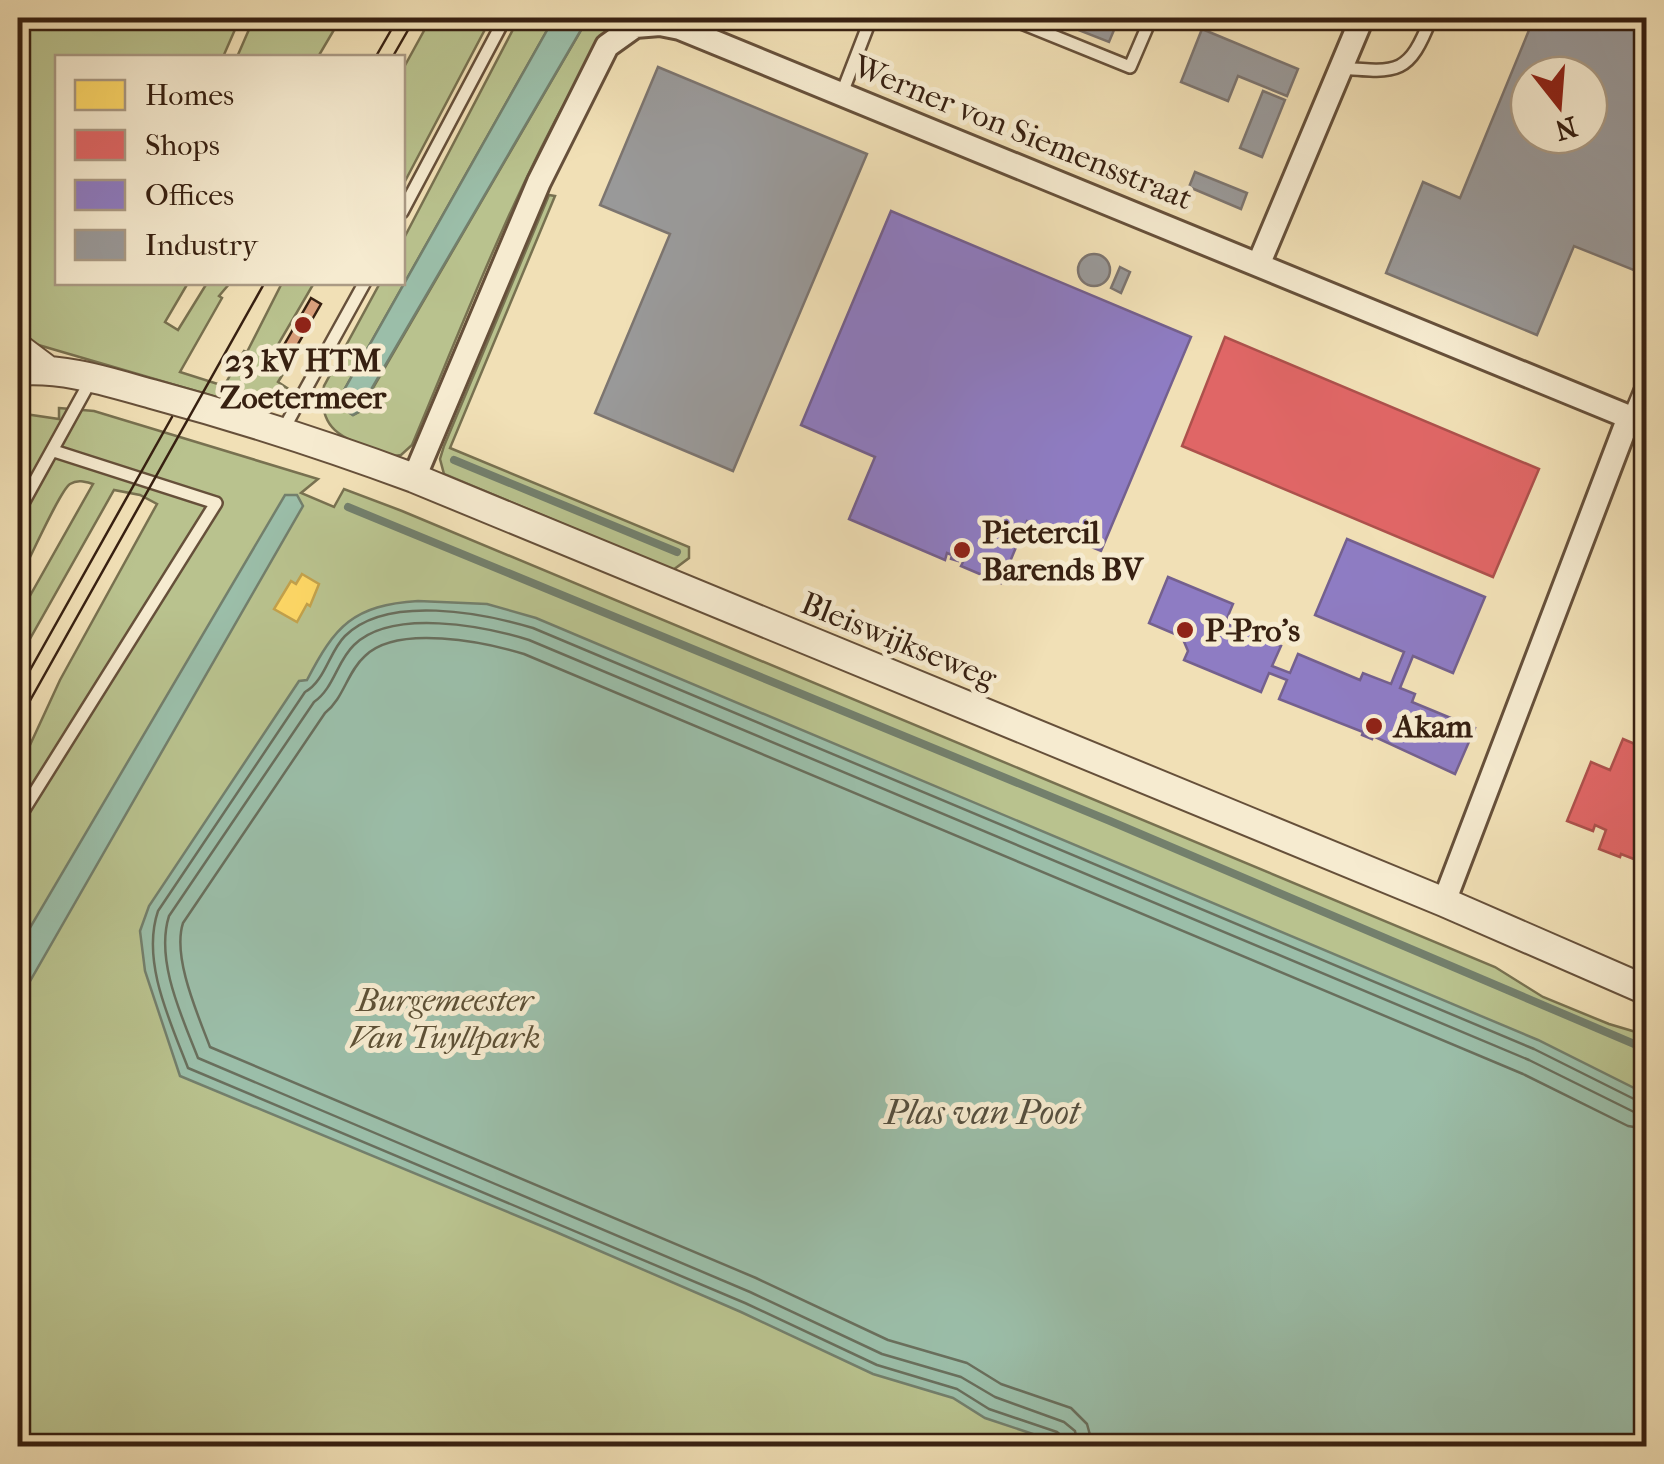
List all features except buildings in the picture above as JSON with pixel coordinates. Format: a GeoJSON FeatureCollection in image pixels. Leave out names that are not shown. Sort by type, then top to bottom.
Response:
{"type":"FeatureCollection","features":[{"type":"Feature","properties":{"kind":"street"},"geometry":{"type":"LineString","coordinates":[[1259,263],[1362,18]]}},
{"type":"Feature","properties":{"kind":"street","name":"Werner von Siemensstraat"},"geometry":{"type":"LineString","coordinates":[[414,478],[539,182],[607,46],[635,26],[660,24],[680,28],[842,93],[1638,420]]}},
{"type":"Feature","properties":{"kind":"street"},"geometry":{"type":"LineString","coordinates":[[18,348],[32,370]]}},
{"type":"Feature","properties":{"kind":"street","name":"Bleiswijkseweg"},"geometry":{"type":"LineString","coordinates":[[32,370],[104,381],[282,432],[414,478],[1444,902],[1646,990]]}},
{"type":"Feature","properties":{"kind":"street"},"geometry":{"type":"LineString","coordinates":[[1444,902],[1638,420]]}},
{"type":"Feature","properties":{"kind":"lane"},"geometry":{"type":"LineString","coordinates":[[405,206],[505,18]]}},
{"type":"Feature","properties":{"kind":"lane"},"geometry":{"type":"LineString","coordinates":[[842,93],[871,18]]}},
{"type":"Feature","properties":{"kind":"lane"},"geometry":{"type":"LineString","coordinates":[[1009,18],[1130,67],[1151,18]]}},
{"type":"Feature","properties":{"kind":"lane"},"geometry":{"type":"LineString","coordinates":[[1342,68],[1384,72],[1398,67],[1419,48],[1431,18]]}},
{"type":"Feature","properties":{"kind":"lane"},"geometry":{"type":"LineString","coordinates":[[282,432],[363,285]]}},
{"type":"Feature","properties":{"kind":"lane"},"geometry":{"type":"LineString","coordinates":[[1638,420],[1646,376]]}},
{"type":"Feature","properties":{"kind":"lane"},"geometry":{"type":"LineString","coordinates":[[18,512],[54,450],[104,381]]}},
{"type":"Feature","properties":{"kind":"lane"},"geometry":{"type":"LineString","coordinates":[[18,819],[216,503],[54,450]]}},
{"type":"Feature","properties":{"kind":"green space"},"geometry":{"type":"Polygon","coordinates":[[[18,18],[240,18],[224,55],[55,55],[55,285],[187,285],[165,322],[178,330],[206,285],[228,285],[180,372],[224,386],[244,351],[247,352],[281,285],[313,285],[276,348],[293,358],[278,382],[287,388],[260,403],[240,404],[18,339],[18,18]]]}},
{"type":"Feature","properties":{"kind":"green space"},"geometry":{"type":"Polygon","coordinates":[[[254,18],[341,18],[319,55],[238,55],[254,18]]]}},
{"type":"Feature","properties":{"kind":"green space"},"geometry":{"type":"Polygon","coordinates":[[[431,18],[491,18],[405,181],[405,65],[431,18]]]}},
{"type":"Feature","properties":{"kind":"green space"},"geometry":{"type":"Polygon","coordinates":[[[519,18],[554,18],[405,282],[405,236],[519,18]]]}},
{"type":"Feature","properties":{"kind":"green space"},"geometry":{"type":"Polygon","coordinates":[[[588,18],[623,18],[593,51],[548,134],[487,266],[412,445],[394,456],[341,435],[326,417],[324,386],[379,285],[403,285],[339,399],[339,406],[353,415],[359,412],[588,18]]]}},
{"type":"Feature","properties":{"kind":"green space"},"geometry":{"type":"Polygon","coordinates":[[[549,195],[555,196],[450,448],[689,547],[689,558],[673,570],[444,474],[440,459],[444,446],[549,195]]]}},
{"type":"Feature","properties":{"kind":"green space","name":"Plas van Poot"},"geometry":{"type":"Polygon","coordinates":[[[59,408],[94,411],[318,479],[301,493],[334,507],[344,489],[402,511],[1495,967],[1543,997],[1646,1035],[1646,1446],[18,1446],[18,771],[60,680],[157,504],[140,495],[114,490],[18,660],[18,617],[93,484],[76,482],[65,489],[18,582],[18,413],[59,419],[59,408]]]}},
{"type":"Feature","properties":{"kind":"water"},"geometry":{"type":"Polygon","coordinates":[[[554,18],[588,18],[353,415],[339,406],[339,399],[554,18]]]}},
{"type":"Feature","properties":{"kind":"water"},"geometry":{"type":"Polygon","coordinates":[[[285,495],[297,495],[303,506],[18,1002],[18,948],[285,495]]]}},
{"type":"Feature","properties":{"kind":"water","name":"Plas van Poot"},"geometry":{"type":"Polygon","coordinates":[[[418,601],[487,604],[536,618],[1538,1040],[1646,1094],[1646,1446],[1069,1446],[985,1418],[953,1398],[873,1374],[556,1232],[180,1076],[145,971],[140,931],[149,906],[299,681],[307,680],[337,632],[377,607],[418,601]]]}},
{"type":"Feature","properties":{"kind":"waterway"},"geometry":{"type":"LineString","coordinates":[[454,460],[677,552]]}},
{"type":"Feature","properties":{"kind":"waterway"},"geometry":{"type":"LineString","coordinates":[[348,507],[1110,821],[1646,1049]]}},
{"type":"Feature","properties":{"kind":"tram line"},"geometry":{"type":"LineString","coordinates":[[377,55],[398,18]]}},
{"type":"Feature","properties":{"kind":"tram line"},"geometry":{"type":"LineString","coordinates":[[394,55],[415,18]]}},
{"type":"Feature","properties":{"kind":"tram line"},"geometry":{"type":"LineString","coordinates":[[18,722],[263,285]]}},
{"type":"Feature","properties":{"kind":"tram line"},"geometry":{"type":"LineString","coordinates":[[25,679],[172,417]]}},
{"type":"Feature","properties":{"kind":"place","name":"23 kV HTM Zoetermeer"},"geometry":{"type":"Point","coordinates":[303,325]}},
{"type":"Feature","properties":{"kind":"place","name":"Pietercil Barends BV"},"geometry":{"type":"Point","coordinates":[962,550]}},
{"type":"Feature","properties":{"kind":"place","name":"P-Pro's"},"geometry":{"type":"Point","coordinates":[1185,630]}},
{"type":"Feature","properties":{"kind":"place","name":"Akam"},"geometry":{"type":"Point","coordinates":[1374,726]}},
{"type":"Feature","properties":{"kind":"park label","name":"Burgemeester Van Tuyllpark"},"geometry":{"type":"Point","coordinates":[445,1018]}}]}
